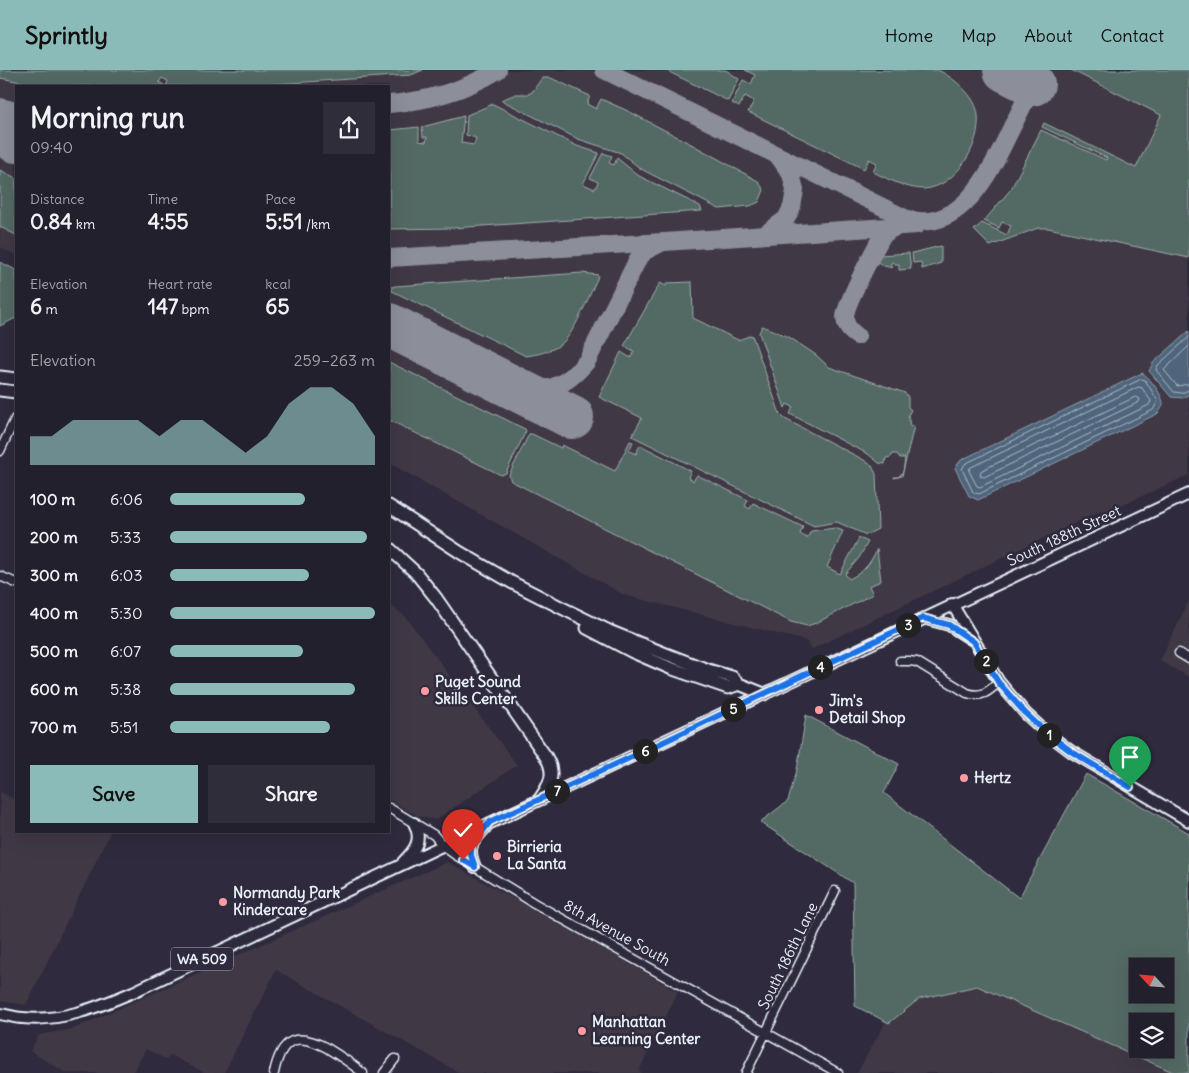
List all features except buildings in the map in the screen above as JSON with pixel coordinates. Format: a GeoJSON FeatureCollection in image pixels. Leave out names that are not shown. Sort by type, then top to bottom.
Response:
{"type":"FeatureCollection","features":[{"type":"Feature","properties":{"kind":"highway"},"geometry":{"type":"LineString","coordinates":[[0,377],[15,378]]}},
{"type":"Feature","properties":{"kind":"highway"},"geometry":{"type":"LineString","coordinates":[[0,390],[15,392]]}},
{"type":"Feature","properties":{"kind":"highway"},"geometry":{"type":"LineString","coordinates":[[390,507],[494,572],[568,611],[657,651],[732,677],[740,684],[764,694]]}},
{"type":"Feature","properties":{"kind":"highway"},"geometry":{"type":"LineString","coordinates":[[390,515],[470,566],[633,652],[728,688],[740,684]]}},
{"type":"Feature","properties":{"kind":"highway"},"geometry":{"type":"LineString","coordinates":[[390,549],[416,573],[441,604],[546,757],[552,770],[552,779],[540,799]]}},
{"type":"Feature","properties":{"kind":"main road","name":"South 188th Street"},"geometry":{"type":"LineString","coordinates":[[540,799],[1189,494]]}},
{"type":"Feature","properties":{"kind":"main road"},"geometry":{"type":"LineString","coordinates":[[952,604],[998,682],[1037,724],[1072,752],[1189,821]]}},
{"type":"Feature","properties":{"kind":"main road"},"geometry":{"type":"LineString","coordinates":[[923,618],[949,625],[974,642]]}},
{"type":"Feature","properties":{"kind":"main road","name":"WA 509"},"geometry":{"type":"LineString","coordinates":[[0,1014],[44,1019],[66,1016],[92,1009],[133,992],[540,799]]}},
{"type":"Feature","properties":{"kind":"main road"},"geometry":{"type":"LineString","coordinates":[[475,867],[471,855],[471,845],[490,822]]}},
{"type":"Feature","properties":{"kind":"main road"},"geometry":{"type":"LineString","coordinates":[[397,868],[416,848],[419,835],[414,823]]}},
{"type":"Feature","properties":{"kind":"street"},"geometry":{"type":"LineString","coordinates":[[0,451],[14,428],[15,419]]}},
{"type":"Feature","properties":{"kind":"street"},"geometry":{"type":"LineString","coordinates":[[0,576],[15,583]]}},
{"type":"Feature","properties":{"kind":"street"},"geometry":{"type":"LineString","coordinates":[[1179,653],[1189,659]]}},
{"type":"Feature","properties":{"kind":"street"},"geometry":{"type":"LineString","coordinates":[[900,662],[917,662],[967,693],[974,695],[985,694],[998,682]]}},
{"type":"Feature","properties":{"kind":"street","name":"8th Avenue South"},"geometry":{"type":"LineString","coordinates":[[390,809],[434,835],[443,846],[475,867],[541,906],[838,1073]]}},
{"type":"Feature","properties":{"kind":"street","name":"South 186th Lane"},"geometry":{"type":"LineString","coordinates":[[746,1073],[834,891]]}},
{"type":"Feature","properties":{"kind":"street"},"geometry":{"type":"LineString","coordinates":[[274,1073],[280,1052],[290,1042],[308,1039],[348,1060],[363,1073]]}},
{"type":"Feature","properties":{"kind":"street"},"geometry":{"type":"LineString","coordinates":[[384,1073],[395,1059]]}},
{"type":"Feature","properties":{"kind":"shaded area"},"geometry":{"type":"Polygon","coordinates":[[[0,70],[1189,70],[1189,475],[1107,512],[1098,512],[812,649],[806,641],[624,595],[390,464],[390,85],[15,85],[15,254],[0,247],[0,70]]]}},
{"type":"Feature","properties":{"kind":"shaded area"},"geometry":{"type":"Polygon","coordinates":[[[1189,600],[1189,677],[1160,661],[1189,600]]]}},
{"type":"Feature","properties":{"kind":"shaded area","name":"Puget Sound Skills Center"},"geometry":{"type":"Polygon","coordinates":[[[390,605],[405,616],[517,765],[436,820],[418,816],[390,801],[390,605]]]}},
{"type":"Feature","properties":{"kind":"shaded area"},"geometry":{"type":"Polygon","coordinates":[[[0,792],[15,800],[15,833],[110,833],[26,1005],[0,1001],[0,792]]]}},
{"type":"Feature","properties":{"kind":"shaded area"},"geometry":{"type":"Polygon","coordinates":[[[447,862],[579,934],[678,992],[639,1071],[643,1073],[460,1073],[276,970],[224,1073],[205,1073],[170,1055],[167,1060],[146,1049],[133,1073],[66,1073],[30,1051],[39,1035],[73,1029],[447,862]]]}},
{"type":"Feature","properties":{"kind":"shaded area"},"geometry":{"type":"Polygon","coordinates":[[[970,977],[1129,1045],[1129,1058],[1157,1058],[1189,1073],[857,1073],[894,1007],[970,977]]]}},
{"type":"Feature","properties":{"kind":"green space"},"geometry":{"type":"Polygon","coordinates":[[[0,70],[423,70],[411,75],[260,85],[166,85],[168,81],[162,78],[159,82],[164,85],[38,85],[0,78],[0,70]]]}},
{"type":"Feature","properties":{"kind":"green space"},"geometry":{"type":"Polygon","coordinates":[[[665,70],[726,70],[739,79],[728,101],[665,70]]]}},
{"type":"Feature","properties":{"kind":"green space"},"geometry":{"type":"Polygon","coordinates":[[[745,70],[938,70],[963,88],[973,101],[978,115],[975,139],[971,151],[964,162],[956,173],[946,181],[924,189],[904,185],[873,172],[877,163],[869,159],[864,169],[748,112],[754,101],[745,96],[739,107],[732,103],[743,80],[751,84],[755,75],[745,70]]]}},
{"type":"Feature","properties":{"kind":"green space"},"geometry":{"type":"Polygon","coordinates":[[[1071,70],[1189,70],[1189,258],[1048,228],[1038,228],[990,246],[974,230],[982,223],[1007,235],[1011,226],[1002,222],[999,228],[984,221],[1011,189],[1041,130],[1106,160],[1107,158],[1042,127],[1044,123],[1136,168],[1161,115],[1071,70]]]}},
{"type":"Feature","properties":{"kind":"green space"},"geometry":{"type":"Polygon","coordinates":[[[542,78],[551,78],[590,96],[587,104],[596,109],[601,99],[628,111],[758,181],[764,190],[759,202],[750,206],[719,209],[641,169],[621,153],[578,139],[501,100],[516,94],[532,92],[542,78]]]}},
{"type":"Feature","properties":{"kind":"green space"},"geometry":{"type":"Polygon","coordinates":[[[493,104],[577,146],[599,153],[583,184],[595,189],[598,182],[590,178],[603,153],[612,156],[609,163],[614,165],[617,158],[639,176],[700,206],[702,211],[453,228],[390,229],[390,130],[419,127],[419,141],[426,142],[427,137],[423,137],[422,127],[464,116],[461,143],[474,145],[476,138],[466,135],[467,115],[493,104]]]}},
{"type":"Feature","properties":{"kind":"green space"},"geometry":{"type":"Polygon","coordinates":[[[0,170],[15,178],[15,234],[0,227],[0,170]]]}},
{"type":"Feature","properties":{"kind":"green space"},"geometry":{"type":"Polygon","coordinates":[[[941,246],[941,263],[922,269],[921,262],[913,263],[912,253],[941,246]]]}},
{"type":"Feature","properties":{"kind":"green space"},"geometry":{"type":"Polygon","coordinates":[[[909,253],[911,269],[899,270],[899,264],[892,262],[890,265],[893,268],[884,266],[876,261],[879,255],[909,253]]]}},
{"type":"Feature","properties":{"kind":"green space"},"geometry":{"type":"Polygon","coordinates":[[[0,262],[15,270],[15,318],[0,326],[0,262]]]}},
{"type":"Feature","properties":{"kind":"green space"},"geometry":{"type":"Polygon","coordinates":[[[582,273],[598,275],[571,333],[560,345],[544,352],[526,356],[392,291],[392,287],[395,286],[582,273]]]}},
{"type":"Feature","properties":{"kind":"green space"},"geometry":{"type":"Polygon","coordinates":[[[692,282],[693,318],[738,340],[752,335],[780,414],[785,419],[872,466],[876,474],[878,529],[866,535],[837,522],[814,526],[632,436],[642,418],[599,397],[621,352],[631,358],[634,351],[624,346],[660,283],[666,286],[667,283],[692,282]]]}},
{"type":"Feature","properties":{"kind":"green space"},"geometry":{"type":"Polygon","coordinates":[[[762,326],[789,337],[816,355],[829,367],[905,393],[908,397],[908,407],[911,410],[908,415],[910,426],[914,426],[903,472],[905,458],[900,458],[897,454],[893,454],[891,457],[886,458],[885,464],[879,463],[868,454],[790,414],[793,407],[787,404],[785,408],[759,333],[762,326]]]}},
{"type":"Feature","properties":{"kind":"green space"},"geometry":{"type":"Polygon","coordinates":[[[390,362],[525,429],[526,431],[506,473],[501,475],[390,420],[390,362]]]}},
{"type":"Feature","properties":{"kind":"green space"},"geometry":{"type":"Polygon","coordinates":[[[529,434],[561,448],[562,445],[615,471],[630,441],[633,442],[629,451],[636,454],[640,445],[691,471],[688,477],[693,481],[697,475],[748,500],[745,506],[750,509],[753,503],[803,527],[800,534],[807,538],[811,531],[835,528],[843,531],[827,567],[840,574],[859,538],[868,542],[859,558],[845,574],[849,579],[863,570],[877,549],[881,581],[869,586],[873,594],[816,623],[807,626],[791,622],[511,481],[509,475],[529,434]]]}},
{"type":"Feature","properties":{"kind":"green space"},"geometry":{"type":"Polygon","coordinates":[[[806,715],[899,764],[884,793],[1019,898],[1086,774],[1189,833],[1189,1073],[1175,1073],[1141,1058],[1174,1058],[1174,1013],[1129,1013],[1129,1053],[977,986],[919,999],[889,1023],[855,1006],[853,883],[760,822],[788,801],[797,770],[806,715]]]}},
{"type":"Feature","properties":{"kind":"water"},"geometry":{"type":"Polygon","coordinates":[[[1189,331],[1189,394],[1183,398],[1171,397],[1149,371],[1153,363],[1189,331]]]}},
{"type":"Feature","properties":{"kind":"water"},"geometry":{"type":"Polygon","coordinates":[[[1142,373],[1152,382],[1162,400],[1162,406],[1157,414],[978,500],[969,496],[955,468],[961,460],[1142,373]]]}},
{"type":"Feature","properties":{"kind":"taxiway"},"geometry":{"type":"LineString","coordinates":[[390,104],[431,97],[459,89],[498,70]]}},
{"type":"Feature","properties":{"kind":"taxiway"},"geometry":{"type":"LineString","coordinates":[[604,70],[907,219],[926,221],[944,217],[959,208],[973,195],[994,162],[1040,70]]}},
{"type":"Feature","properties":{"kind":"taxiway"},"geometry":{"type":"LineString","coordinates":[[0,107],[15,111]]}},
{"type":"Feature","properties":{"kind":"taxiway"},"geometry":{"type":"LineString","coordinates":[[764,235],[786,219],[792,207],[795,190],[791,174],[779,157]]}},
{"type":"Feature","properties":{"kind":"taxiway"},"geometry":{"type":"LineString","coordinates":[[390,258],[917,225]]}},
{"type":"Feature","properties":{"kind":"taxiway"},"geometry":{"type":"LineString","coordinates":[[857,336],[848,328],[845,320],[846,310],[882,236],[897,227]]}},
{"type":"Feature","properties":{"kind":"taxiway"},"geometry":{"type":"LineString","coordinates":[[511,386],[534,390],[553,387],[570,378],[579,370],[587,361],[638,259],[645,251],[661,243]]}},
{"type":"Feature","properties":{"kind":"runway"},"geometry":{"type":"LineString","coordinates":[[1005,70],[1033,84]]}},
{"type":"Feature","properties":{"kind":"runway"},"geometry":{"type":"LineString","coordinates":[[0,133],[15,140]]}},
{"type":"Feature","properties":{"kind":"runway"},"geometry":{"type":"LineString","coordinates":[[390,326],[572,417]]}},
{"type":"Feature","properties":{"kind":"place","name":"Puget Sound Skills Center"},"geometry":{"type":"Point","coordinates":[425,691]}},
{"type":"Feature","properties":{"kind":"place","name":"Jim's Detail Shop"},"geometry":{"type":"Point","coordinates":[819,710]}},
{"type":"Feature","properties":{"kind":"place","name":"Hertz"},"geometry":{"type":"Point","coordinates":[964,778]}},
{"type":"Feature","properties":{"kind":"place","name":"Birrieria La Santa"},"geometry":{"type":"Point","coordinates":[497,856]}},
{"type":"Feature","properties":{"kind":"place","name":"Normandy Park Kindercare"},"geometry":{"type":"Point","coordinates":[223,902]}},
{"type":"Feature","properties":{"kind":"place","name":"Manhattan Learning Center"},"geometry":{"type":"Point","coordinates":[582,1031]}},
{"type":"Feature","properties":{"kind":"route"},"geometry":{"type":"LineString","coordinates":[[463,860],[475,867],[470,851],[471,845],[490,822],[636,755],[923,618],[949,625],[974,642],[998,682],[1026,714],[1072,752],[1130,787]]}}]}
